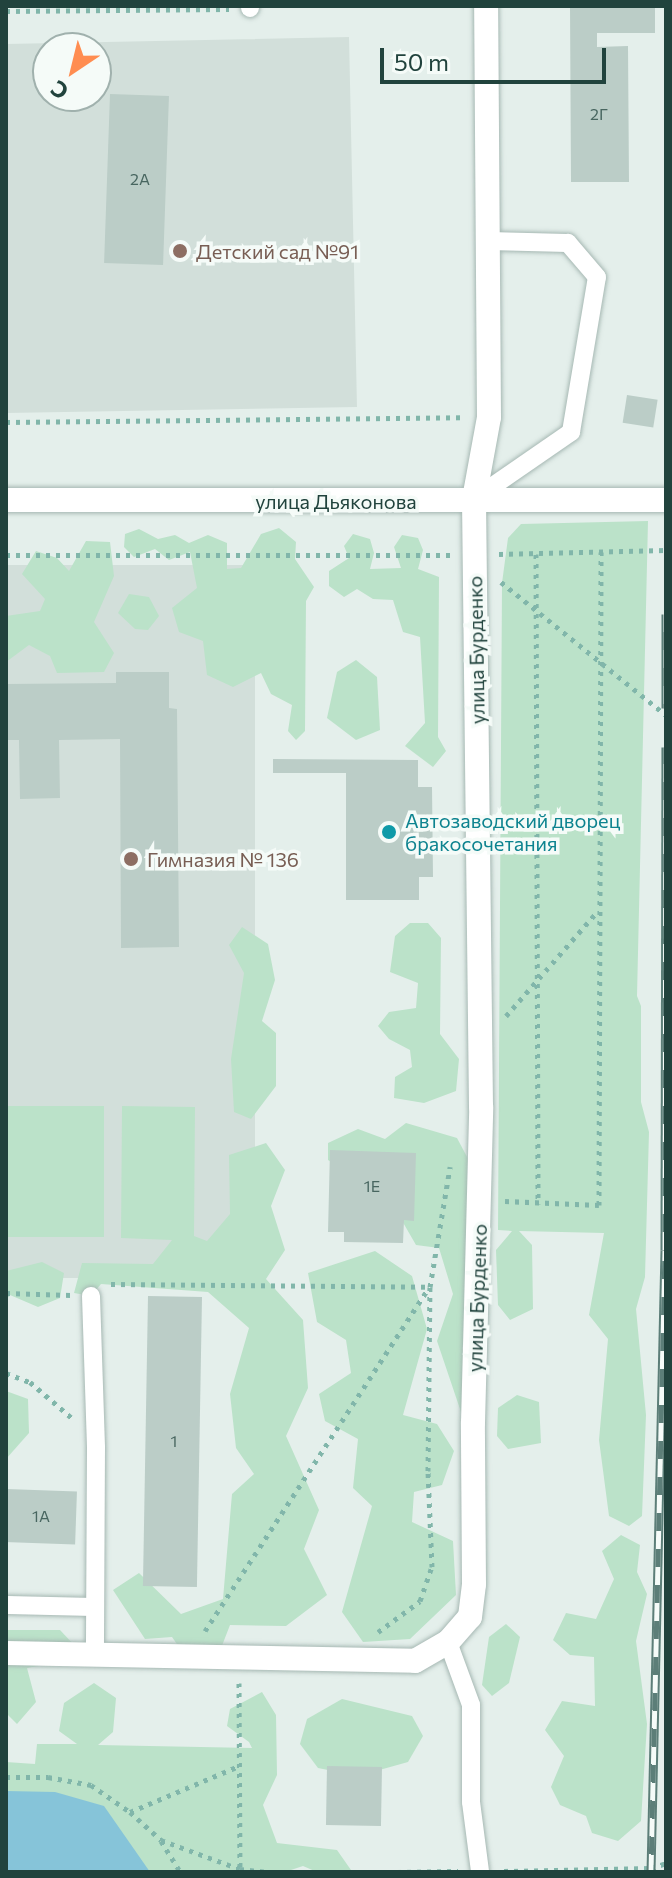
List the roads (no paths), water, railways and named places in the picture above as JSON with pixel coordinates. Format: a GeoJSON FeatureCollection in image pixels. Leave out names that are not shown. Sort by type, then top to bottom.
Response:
{"type":"FeatureCollection","features":[{"type":"Feature","properties":{"kind":"street","name":"улица Бурденко"},"geometry":{"type":"LineString","coordinates":[[6,1653],[415,1661],[448,1642],[470,1617],[474,1584],[473,1423],[481,1042],[464,553],[489,417],[486,6]]}},
{"type":"Feature","properties":{"kind":"street","name":"улица Дьяконова"},"geometry":{"type":"LineString","coordinates":[[6,500],[666,500]]}},
{"type":"Feature","properties":{"kind":"lane"},"geometry":{"type":"LineString","coordinates":[[474,499],[571,432],[597,277],[568,243],[488,241]]}},
{"type":"Feature","properties":{"kind":"lane"},"geometry":{"type":"LineString","coordinates":[[91,1296],[96,1448],[95,1655]]}},
{"type":"Feature","properties":{"kind":"lane"},"geometry":{"type":"LineString","coordinates":[[6,1605],[95,1607]]}},
{"type":"Feature","properties":{"kind":"lane"},"geometry":{"type":"LineString","coordinates":[[448,1642],[471,1705],[471,1802],[480,1871]]}},
{"type":"Feature","properties":{"kind":"water"},"geometry":{"type":"Polygon","coordinates":[[[6,1791],[55,1792],[104,1806],[150,1872],[6,1872],[6,1791]]]}},
{"type":"Feature","properties":{"kind":"railway"},"geometry":{"type":"LineString","coordinates":[[666,614],[666,708]]}},
{"type":"Feature","properties":{"kind":"railway"},"geometry":{"type":"LineString","coordinates":[[651,1872],[665,1250],[666,747]]}},
{"type":"Feature","properties":{"kind":"place","name":"Детский сад №91"},"geometry":{"type":"Point","coordinates":[180,251]}},
{"type":"Feature","properties":{"kind":"place","name":"Автозаводский дворец бракосочетания"},"geometry":{"type":"Point","coordinates":[389,832]}},
{"type":"Feature","properties":{"kind":"place","name":"Гимназия № 136"},"geometry":{"type":"Point","coordinates":[131,859]}}]}
